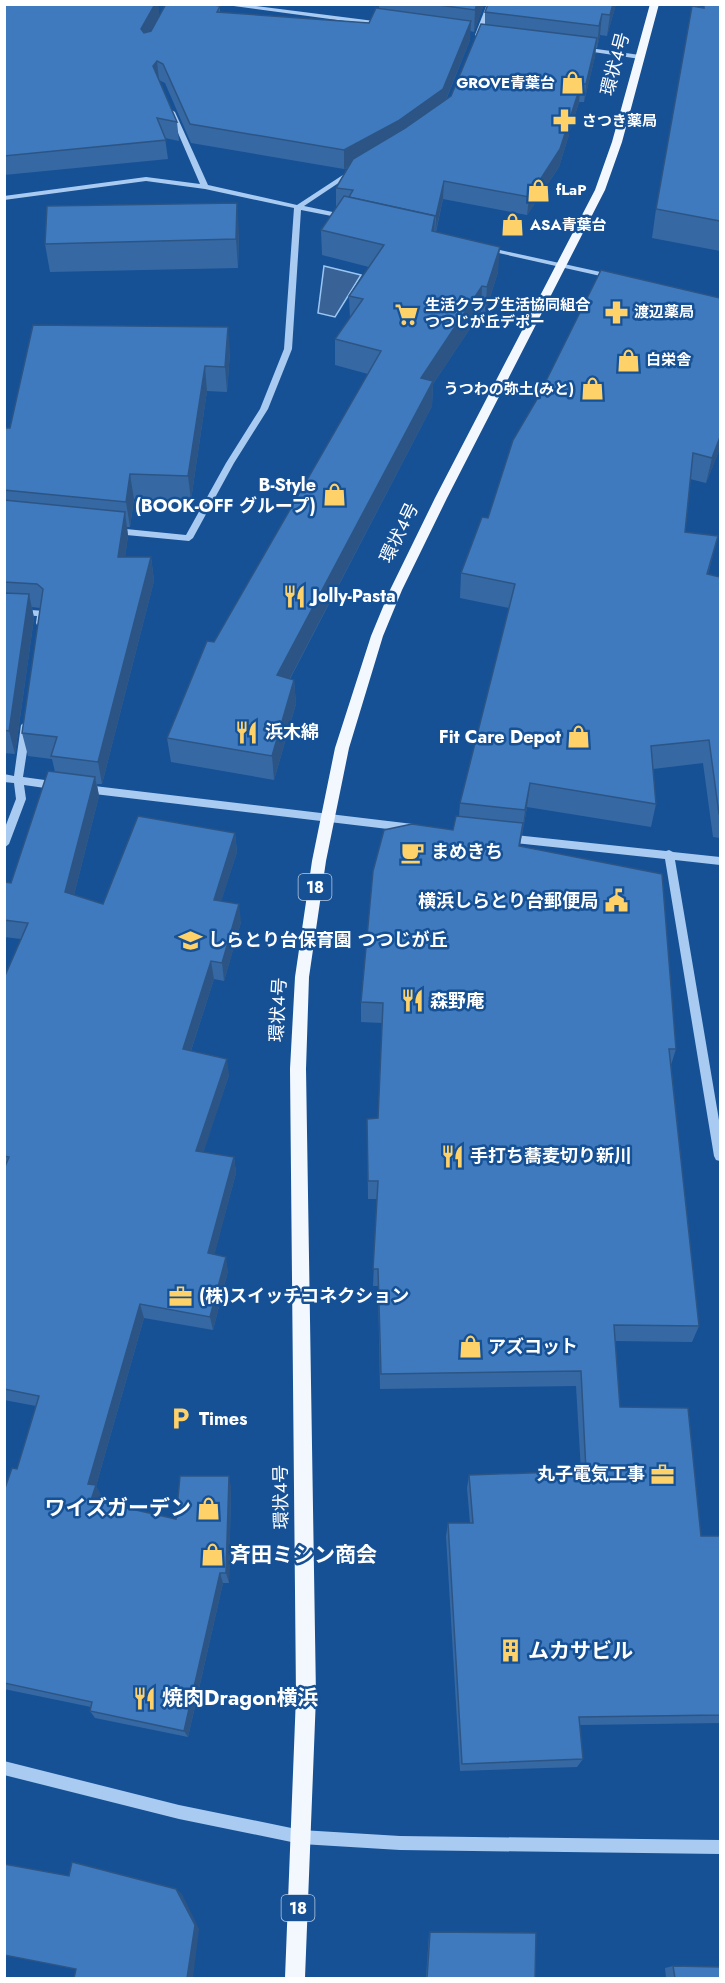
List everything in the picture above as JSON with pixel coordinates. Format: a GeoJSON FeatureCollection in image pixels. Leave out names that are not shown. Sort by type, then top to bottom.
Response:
{"type":"FeatureCollection","features":[{"type":"Feature","properties":{"kind":"main road","name":"環状4号"},"geometry":{"type":"LineString","coordinates":[[294,1978],[306,1696],[298,1069],[306,943],[327,818],[342,748],[377,636],[396,590],[441,498],[563,265],[603,183],[617,142],[655,4]]}},
{"type":"Feature","properties":{"kind":"street"},"geometry":{"type":"LineString","coordinates":[[222,4],[396,26]]}},
{"type":"Feature","properties":{"kind":"street"},"geometry":{"type":"LineString","coordinates":[[473,46],[490,4]]}},
{"type":"Feature","properties":{"kind":"street"},"geometry":{"type":"LineString","coordinates":[[466,34],[489,37]]}},
{"type":"Feature","properties":{"kind":"street"},"geometry":{"type":"LineString","coordinates":[[569,48],[640,57]]}},
{"type":"Feature","properties":{"kind":"street"},"geometry":{"type":"LineString","coordinates":[[169,105],[205,187]]}},
{"type":"Feature","properties":{"kind":"street"},"geometry":{"type":"LineString","coordinates":[[298,207],[364,164]]}},
{"type":"Feature","properties":{"kind":"street"},"geometry":{"type":"LineString","coordinates":[[4,198],[146,179],[205,187],[356,220]]}},
{"type":"Feature","properties":{"kind":"street"},"geometry":{"type":"LineString","coordinates":[[109,530],[189,538],[230,463],[264,409],[288,349],[298,207]]}},
{"type":"Feature","properties":{"kind":"street"},"geometry":{"type":"LineString","coordinates":[[473,245],[619,278]]}},
{"type":"Feature","properties":{"kind":"street"},"geometry":{"type":"LineString","coordinates":[[4,611],[42,613],[38,635]]}},
{"type":"Feature","properties":{"kind":"street"},"geometry":{"type":"LineString","coordinates":[[4,844],[21,799],[18,780],[27,713]]}},
{"type":"Feature","properties":{"kind":"street"},"geometry":{"type":"LineString","coordinates":[[4,778],[420,828]]}},
{"type":"Feature","properties":{"kind":"street"},"geometry":{"type":"LineString","coordinates":[[501,837],[720,861]]}},
{"type":"Feature","properties":{"kind":"street"},"geometry":{"type":"LineString","coordinates":[[669,854],[720,1156]]}},
{"type":"Feature","properties":{"kind":"street"},"geometry":{"type":"LineString","coordinates":[[4,1768],[179,1812],[301,1837],[400,1842],[720,1847]]}},
{"type":"Feature","properties":{"kind":"water"},"geometry":{"type":"Polygon","coordinates":[[[324,266],[361,275],[335,317],[318,313],[324,266]]]}},
{"type":"Feature","properties":{"kind":"building"},"geometry":{"type":"Polygon","coordinates":[[[4,4],[155,4],[141,29],[144,33],[151,31],[166,4],[208,4],[220,6],[217,12],[369,23],[376,8],[471,21],[443,89],[398,121],[344,150],[190,124],[163,64],[157,61],[153,66],[177,122],[157,118],[166,140],[4,156],[4,4]]]}},
{"type":"Feature","properties":{"kind":"building"},"geometry":{"type":"Polygon","coordinates":[[[431,4],[477,4],[475,10],[431,4]]]}},
{"type":"Feature","properties":{"kind":"building"},"geometry":{"type":"Polygon","coordinates":[[[488,4],[613,4],[610,15],[602,14],[599,26],[485,12],[488,4]]]}},
{"type":"Feature","properties":{"kind":"building"},"geometry":{"type":"Polygon","coordinates":[[[704,4],[720,4],[720,221],[656,209],[692,6],[704,8],[704,4]]]}},
{"type":"Feature","properties":{"kind":"building"},"geometry":{"type":"Polygon","coordinates":[[[481,24],[597,38],[586,84],[581,84],[560,149],[529,197],[444,181],[436,216],[349,197],[353,190],[336,188],[353,159],[405,128],[451,96],[481,24]]]}},
{"type":"Feature","properties":{"kind":"building"},"geometry":{"type":"Polygon","coordinates":[[[344,196],[435,216],[432,231],[500,247],[487,287],[482,286],[421,378],[433,381],[277,675],[294,680],[272,756],[167,738],[207,641],[214,642],[381,351],[335,339],[363,299],[349,296],[384,245],[321,230],[344,196]]]}},
{"type":"Feature","properties":{"kind":"building"},"geometry":{"type":"Polygon","coordinates":[[[237,203],[236,239],[45,244],[47,206],[237,203]]]}},
{"type":"Feature","properties":{"kind":"building"},"geometry":{"type":"Polygon","coordinates":[[[601,270],[720,298],[720,437],[712,458],[693,453],[685,532],[718,536],[707,574],[720,577],[720,814],[709,740],[651,746],[656,804],[530,783],[525,810],[460,803],[515,584],[461,573],[482,517],[488,518],[513,440],[536,401],[601,270]]]}},
{"type":"Feature","properties":{"kind":"building"},"geometry":{"type":"Polygon","coordinates":[[[33,325],[228,327],[225,367],[205,366],[188,476],[130,474],[126,502],[4,490],[4,428],[10,428],[33,325]]]}},
{"type":"Feature","properties":{"kind":"building"},"geometry":{"type":"Polygon","coordinates":[[[4,500],[125,512],[118,557],[151,557],[98,762],[51,756],[57,737],[22,733],[43,589],[37,584],[4,582],[4,500]]]}},
{"type":"Feature","properties":{"kind":"building"},"geometry":{"type":"Polygon","coordinates":[[[4,593],[29,594],[9,731],[4,730],[4,593]]]}},
{"type":"Feature","properties":{"kind":"building"},"geometry":{"type":"Polygon","coordinates":[[[48,771],[95,777],[65,892],[103,904],[138,816],[235,833],[214,900],[239,904],[222,963],[211,961],[183,1049],[227,1059],[196,1151],[234,1157],[208,1253],[226,1257],[210,1317],[140,1304],[88,1484],[96,1485],[91,1500],[176,1519],[180,1476],[229,1476],[226,1573],[220,1573],[184,1731],[90,1711],[92,1702],[4,1683],[4,1491],[12,1468],[17,1469],[39,1396],[4,1389],[4,1169],[9,1157],[4,1156],[4,978],[28,923],[4,920],[4,882],[11,883],[48,771]]]}},
{"type":"Feature","properties":{"kind":"building"},"geometry":{"type":"Polygon","coordinates":[[[456,816],[523,823],[519,846],[662,874],[676,1049],[669,1049],[699,1326],[614,1325],[620,1407],[688,1408],[701,1536],[720,1536],[720,1715],[579,1717],[583,1759],[462,1764],[448,1523],[473,1523],[469,1475],[586,1471],[581,1371],[381,1374],[378,1269],[373,1269],[378,1181],[368,1181],[367,1119],[378,1118],[383,1003],[361,1002],[373,871],[384,830],[412,824],[453,830],[456,816]]]}},
{"type":"Feature","properties":{"kind":"building"},"geometry":{"type":"Polygon","coordinates":[[[72,1862],[176,1889],[195,1925],[187,1978],[74,1978],[76,1969],[4,1955],[4,1864],[69,1876],[72,1862]]]}},
{"type":"Feature","properties":{"kind":"building"},"geometry":{"type":"Polygon","coordinates":[[[430,1932],[536,1933],[535,1978],[427,1978],[430,1932]]]}},
{"type":"Feature","properties":{"kind":"building"},"geometry":{"type":"Polygon","coordinates":[[[673,1966],[720,1967],[720,1978],[675,1978],[673,1966]]]}},
{"type":"Feature","properties":{"kind":"place","name":"GROVE青葉台"},"geometry":{"type":"Point","coordinates":[573,83]}},
{"type":"Feature","properties":{"kind":"place","name":"さつき薬局"},"geometry":{"type":"Point","coordinates":[564,121]}},
{"type":"Feature","properties":{"kind":"place","name":"fLaP"},"geometry":{"type":"Point","coordinates":[538,190]}},
{"type":"Feature","properties":{"kind":"place","name":"ASA青葉台"},"geometry":{"type":"Point","coordinates":[512,225]}},
{"type":"Feature","properties":{"kind":"place","name":"渡辺薬局"},"geometry":{"type":"Point","coordinates":[616,312]}},
{"type":"Feature","properties":{"kind":"place","name":"生活クラブ生活協同組合 つつじが丘デポー"},"geometry":{"type":"Point","coordinates":[407,314]}},
{"type":"Feature","properties":{"kind":"place","name":"白栄舎"},"geometry":{"type":"Point","coordinates":[628,360]}},
{"type":"Feature","properties":{"kind":"place","name":"うつわの弥土(みと)"},"geometry":{"type":"Point","coordinates":[592,389]}},
{"type":"Feature","properties":{"kind":"place","name":"B-Style (BOOK-OFF グループ)"},"geometry":{"type":"Point","coordinates":[334,495]}},
{"type":"Feature","properties":{"kind":"place","name":"Jolly-Pasta"},"geometry":{"type":"Point","coordinates":[294,596]}},
{"type":"Feature","properties":{"kind":"place","name":"浜木綿"},"geometry":{"type":"Point","coordinates":[247,732]}},
{"type":"Feature","properties":{"kind":"place","name":"Fit Care Depot"},"geometry":{"type":"Point","coordinates":[579,737]}},
{"type":"Feature","properties":{"kind":"place","name":"まめきち"},"geometry":{"type":"Point","coordinates":[413,852]}},
{"type":"Feature","properties":{"kind":"place","name":"横浜しらとり台郵便局"},"geometry":{"type":"Point","coordinates":[616,901]}},
{"type":"Feature","properties":{"kind":"place","name":"しらとり台保育園 つつじが丘"},"geometry":{"type":"Point","coordinates":[190,940]}},
{"type":"Feature","properties":{"kind":"place","name":"森野庵"},"geometry":{"type":"Point","coordinates":[412,1001]}},
{"type":"Feature","properties":{"kind":"place","name":"手打ち蕎麦切り新川"},"geometry":{"type":"Point","coordinates":[452,1156]}},
{"type":"Feature","properties":{"kind":"place","name":"(株)スイッチコネクション"},"geometry":{"type":"Point","coordinates":[181,1296]}},
{"type":"Feature","properties":{"kind":"place","name":"アズコット"},"geometry":{"type":"Point","coordinates":[470,1347]}},
{"type":"Feature","properties":{"kind":"place","name":"Times"},"geometry":{"type":"Point","coordinates":[181,1419]}},
{"type":"Feature","properties":{"kind":"place","name":"丸子電気工事"},"geometry":{"type":"Point","coordinates":[663,1474]}},
{"type":"Feature","properties":{"kind":"place","name":"ワイズガーデン"},"geometry":{"type":"Point","coordinates":[209,1508]}},
{"type":"Feature","properties":{"kind":"place","name":"斉田ミシン商会"},"geometry":{"type":"Point","coordinates":[212,1555]}},
{"type":"Feature","properties":{"kind":"place","name":"ムカサビル"},"geometry":{"type":"Point","coordinates":[510,1651]}},
{"type":"Feature","properties":{"kind":"place","name":"焼肉Dragon横浜"},"geometry":{"type":"Point","coordinates":[144,1698]}}]}
